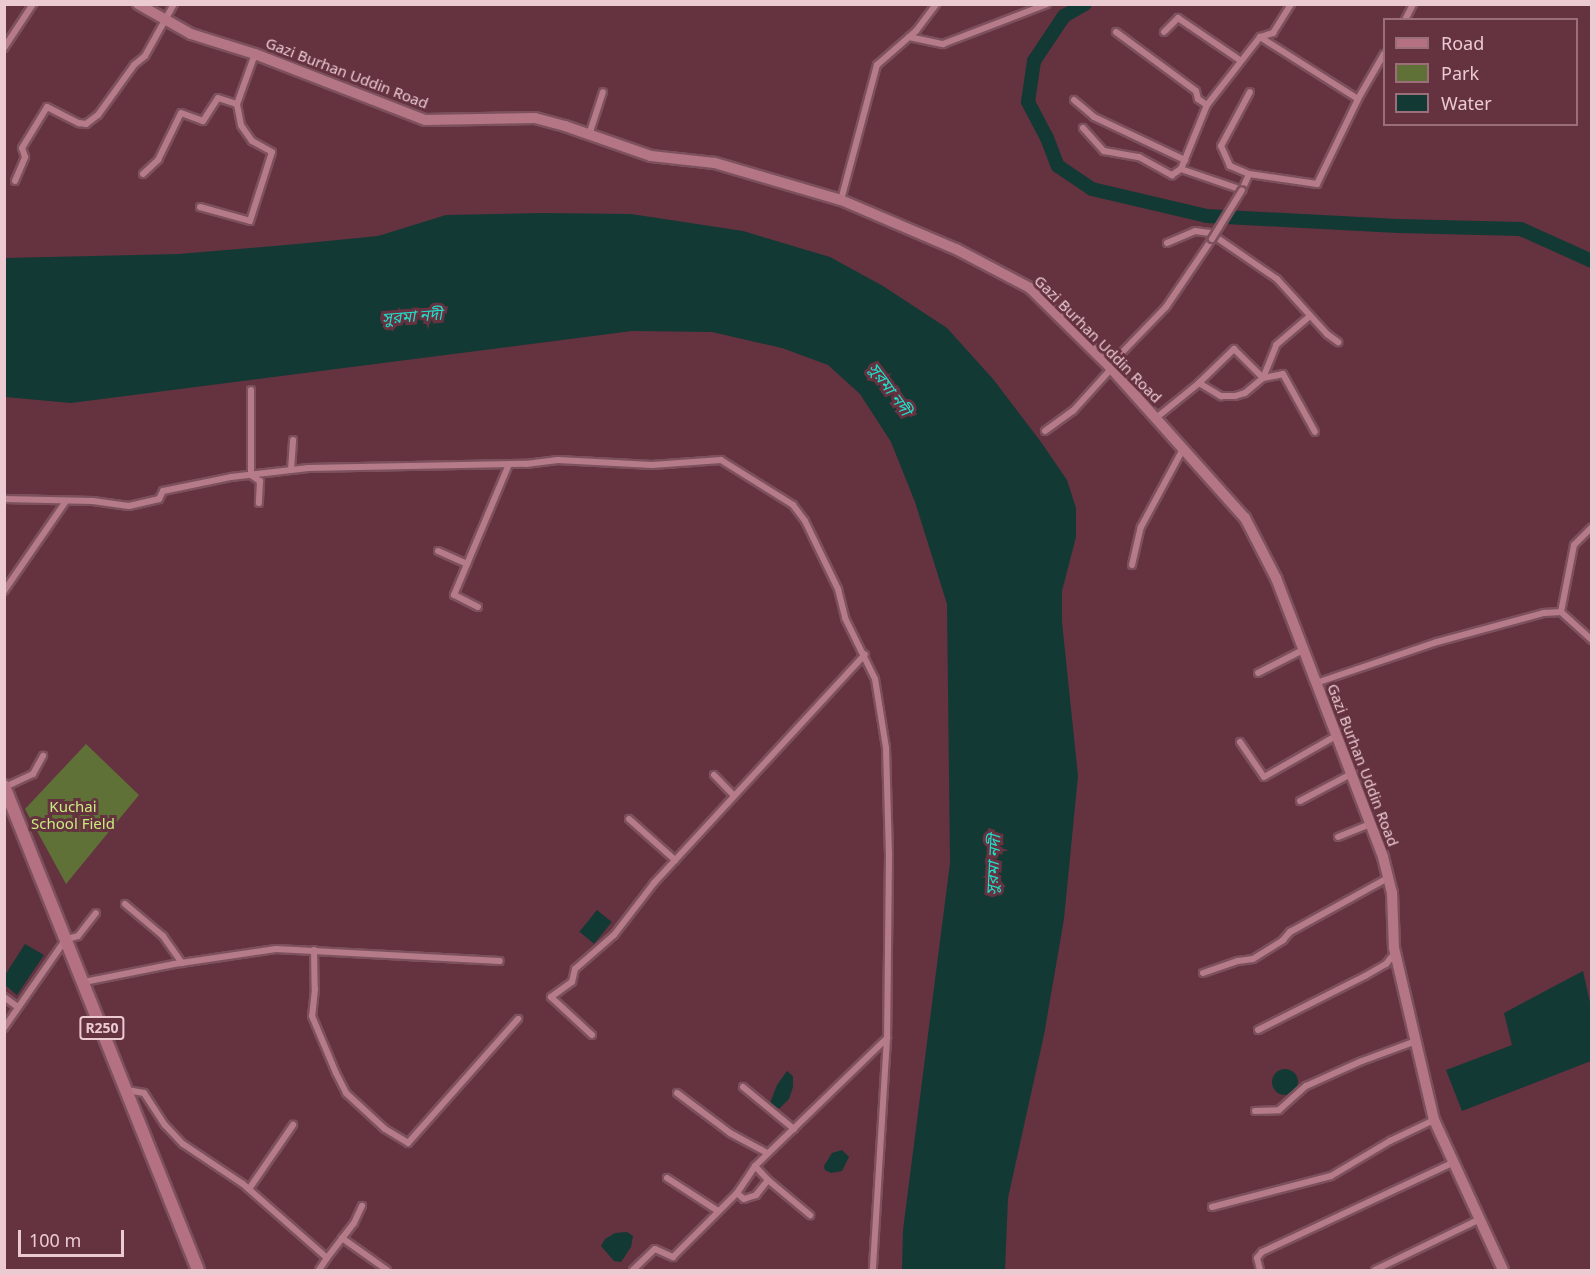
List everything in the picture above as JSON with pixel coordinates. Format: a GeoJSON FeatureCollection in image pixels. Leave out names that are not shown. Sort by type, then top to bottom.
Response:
{"type":"FeatureCollection","features":[{"type":"Feature","properties":{"kind":"main road","name":"R250"},"geometry":{"type":"LineString","coordinates":[[5,786],[193,1270]]}},
{"type":"Feature","properties":{"kind":"main road","name":"R250"},"geometry":{"type":"LineString","coordinates":[[4,799],[84,982],[198,1270]]}},
{"type":"Feature","properties":{"kind":"street"},"geometry":{"type":"LineString","coordinates":[[4,48],[33,4]]}},
{"type":"Feature","properties":{"kind":"street","name":"Gazi Burhan Uddin Road"},"geometry":{"type":"LineString","coordinates":[[138,4],[191,34],[255,54],[425,120],[535,118],[651,156],[715,163],[841,200],[956,249],[1030,288],[1110,368],[1245,518],[1276,578],[1389,878],[1395,952],[1434,1120],[1478,1220],[1503,1270]]}},
{"type":"Feature","properties":{"kind":"street"},"geometry":{"type":"LineString","coordinates":[[15,181],[25,157],[22,148],[47,106],[86,124],[99,115],[134,65],[145,56],[174,4]]}},
{"type":"Feature","properties":{"kind":"street"},"geometry":{"type":"LineString","coordinates":[[841,200],[877,65],[909,37],[936,4]]}},
{"type":"Feature","properties":{"kind":"street"},"geometry":{"type":"LineString","coordinates":[[909,37],[943,45],[1047,4]]}},
{"type":"Feature","properties":{"kind":"street"},"geometry":{"type":"LineString","coordinates":[[1083,128],[1104,151],[1139,158],[1172,175],[1181,169],[1207,105],[1260,37],[1273,33],[1291,4]]}},
{"type":"Feature","properties":{"kind":"street"},"geometry":{"type":"LineString","coordinates":[[1405,18],[1413,4]]}},
{"type":"Feature","properties":{"kind":"street"},"geometry":{"type":"LineString","coordinates":[[1164,32],[1178,18],[1240,61]]}},
{"type":"Feature","properties":{"kind":"street"},"geometry":{"type":"LineString","coordinates":[[1116,32],[1196,90],[1198,99],[1207,105]]}},
{"type":"Feature","properties":{"kind":"street"},"geometry":{"type":"LineString","coordinates":[[1260,37],[1358,99]]}},
{"type":"Feature","properties":{"kind":"street"},"geometry":{"type":"LineString","coordinates":[[200,207],[249,221],[272,152],[252,141],[241,125],[237,104],[255,54]]}},
{"type":"Feature","properties":{"kind":"street"},"geometry":{"type":"LineString","coordinates":[[1250,92],[1221,146],[1230,166],[1249,174],[1317,184],[1358,99],[1383,56]]}},
{"type":"Feature","properties":{"kind":"street"},"geometry":{"type":"LineString","coordinates":[[589,135],[603,92]]}},
{"type":"Feature","properties":{"kind":"street"},"geometry":{"type":"LineString","coordinates":[[143,174],[158,160],[181,113],[203,121],[218,98],[237,104]]}},
{"type":"Feature","properties":{"kind":"street"},"geometry":{"type":"LineString","coordinates":[[1074,100],[1094,117],[1185,160]]}},
{"type":"Feature","properties":{"kind":"street"},"geometry":{"type":"LineString","coordinates":[[1181,169],[1242,190]]}},
{"type":"Feature","properties":{"kind":"street"},"geometry":{"type":"LineString","coordinates":[[1045,431],[1073,411],[1166,307],[1212,239],[1242,190],[1249,174]]}},
{"type":"Feature","properties":{"kind":"street"},"geometry":{"type":"LineString","coordinates":[[1167,243],[1195,231],[1210,233],[1277,279],[1310,316],[1338,342]]}},
{"type":"Feature","properties":{"kind":"street"},"geometry":{"type":"LineString","coordinates":[[1263,378],[1276,345],[1310,316]]}},
{"type":"Feature","properties":{"kind":"street"},"geometry":{"type":"LineString","coordinates":[[1156,418],[1199,383],[1234,349],[1263,378]]}},
{"type":"Feature","properties":{"kind":"street"},"geometry":{"type":"LineString","coordinates":[[1199,383],[1221,396],[1235,396],[1245,393],[1263,378],[1283,374],[1315,432]]}},
{"type":"Feature","properties":{"kind":"street"},"geometry":{"type":"LineString","coordinates":[[251,390],[251,474]]}},
{"type":"Feature","properties":{"kind":"street"},"geometry":{"type":"LineString","coordinates":[[291,470],[293,440]]}},
{"type":"Feature","properties":{"kind":"street"},"geometry":{"type":"LineString","coordinates":[[1132,565],[1141,527],[1183,449]]}},
{"type":"Feature","properties":{"kind":"street"},"geometry":{"type":"LineString","coordinates":[[4,499],[110,502],[129,506],[159,499],[163,491],[251,474],[291,470],[509,464],[558,460],[652,465],[721,460],[793,505],[838,589],[845,618],[865,654],[875,679],[886,748],[889,889],[887,1038],[873,1270]]}},
{"type":"Feature","properties":{"kind":"street"},"geometry":{"type":"LineString","coordinates":[[478,607],[454,595],[509,464]]}},
{"type":"Feature","properties":{"kind":"street"},"geometry":{"type":"LineString","coordinates":[[251,474],[260,481],[259,503]]}},
{"type":"Feature","properties":{"kind":"street"},"geometry":{"type":"LineString","coordinates":[[4,591],[66,501]]}},
{"type":"Feature","properties":{"kind":"street"},"geometry":{"type":"LineString","coordinates":[[1561,612],[1574,545],[1592,527]]}},
{"type":"Feature","properties":{"kind":"street"},"geometry":{"type":"LineString","coordinates":[[438,551],[467,564]]}},
{"type":"Feature","properties":{"kind":"street"},"geometry":{"type":"LineString","coordinates":[[1316,683],[1437,642],[1544,613],[1561,612],[1592,640]]}},
{"type":"Feature","properties":{"kind":"street"},"geometry":{"type":"LineString","coordinates":[[1258,673],[1303,650]]}},
{"type":"Feature","properties":{"kind":"street"},"geometry":{"type":"LineString","coordinates":[[592,1035],[551,997],[572,982],[576,969],[614,935],[675,860],[733,795],[865,654]]}},
{"type":"Feature","properties":{"kind":"street"},"geometry":{"type":"LineString","coordinates":[[1240,742],[1264,777],[1336,736]]}},
{"type":"Feature","properties":{"kind":"street"},"geometry":{"type":"LineString","coordinates":[[5,786],[33,774],[43,756]]}},
{"type":"Feature","properties":{"kind":"street"},"geometry":{"type":"LineString","coordinates":[[1300,801],[1350,774]]}},
{"type":"Feature","properties":{"kind":"street"},"geometry":{"type":"LineString","coordinates":[[714,775],[733,795]]}},
{"type":"Feature","properties":{"kind":"street"},"geometry":{"type":"LineString","coordinates":[[628,819],[675,860]]}},
{"type":"Feature","properties":{"kind":"street"},"geometry":{"type":"LineString","coordinates":[[1338,837],[1370,824]]}},
{"type":"Feature","properties":{"kind":"street"},"geometry":{"type":"LineString","coordinates":[[1203,973],[1238,961],[1254,959],[1283,940],[1290,932],[1389,878]]}},
{"type":"Feature","properties":{"kind":"street"},"geometry":{"type":"LineString","coordinates":[[125,904],[163,936],[182,963]]}},
{"type":"Feature","properties":{"kind":"street"},"geometry":{"type":"LineString","coordinates":[[4,1028],[65,941],[78,936],[96,913]]}},
{"type":"Feature","properties":{"kind":"street"},"geometry":{"type":"LineString","coordinates":[[84,982],[182,963],[276,949],[500,961]]}},
{"type":"Feature","properties":{"kind":"street"},"geometry":{"type":"LineString","coordinates":[[314,950],[315,989],[312,1016],[336,1073],[346,1093],[385,1129],[408,1143],[518,1019]]}},
{"type":"Feature","properties":{"kind":"street"},"geometry":{"type":"LineString","coordinates":[[1258,1030],[1365,976],[1386,964],[1394,957],[1395,952]]}},
{"type":"Feature","properties":{"kind":"street"},"geometry":{"type":"LineString","coordinates":[[4,997],[18,1007]]}},
{"type":"Feature","properties":{"kind":"street"},"geometry":{"type":"LineString","coordinates":[[633,1270],[655,1249],[673,1257],[737,1193],[767,1153],[887,1038]]}},
{"type":"Feature","properties":{"kind":"street"},"geometry":{"type":"LineString","coordinates":[[1255,1111],[1279,1110],[1306,1086],[1362,1061],[1416,1041]]}},
{"type":"Feature","properties":{"kind":"street"},"geometry":{"type":"LineString","coordinates":[[743,1087],[794,1129]]}},
{"type":"Feature","properties":{"kind":"street"},"geometry":{"type":"LineString","coordinates":[[127,1090],[144,1093],[165,1125],[183,1144],[249,1189],[327,1258]]}},
{"type":"Feature","properties":{"kind":"street"},"geometry":{"type":"LineString","coordinates":[[677,1094],[730,1133],[767,1153]]}},
{"type":"Feature","properties":{"kind":"street"},"geometry":{"type":"LineString","coordinates":[[1212,1207],[1331,1176],[1390,1141],[1434,1120]]}},
{"type":"Feature","properties":{"kind":"street"},"geometry":{"type":"LineString","coordinates":[[249,1189],[293,1125]]}},
{"type":"Feature","properties":{"kind":"street"},"geometry":{"type":"LineString","coordinates":[[1260,1270],[1257,1258],[1262,1252],[1452,1163]]}},
{"type":"Feature","properties":{"kind":"street"},"geometry":{"type":"LineString","coordinates":[[755,1166],[768,1180],[810,1215]]}},
{"type":"Feature","properties":{"kind":"street"},"geometry":{"type":"LineString","coordinates":[[667,1178],[718,1211]]}},
{"type":"Feature","properties":{"kind":"street"},"geometry":{"type":"LineString","coordinates":[[737,1193],[744,1199],[756,1195],[768,1180]]}},
{"type":"Feature","properties":{"kind":"street"},"geometry":{"type":"LineString","coordinates":[[319,1270],[354,1223],[362,1206]]}},
{"type":"Feature","properties":{"kind":"street"},"geometry":{"type":"LineString","coordinates":[[1375,1270],[1478,1220]]}},
{"type":"Feature","properties":{"kind":"street"},"geometry":{"type":"LineString","coordinates":[[342,1238],[387,1270]]}},
{"type":"Feature","properties":{"kind":"green space","name":"Kuchai School Field"},"geometry":{"type":"Polygon","coordinates":[[[86,744],[139,795],[66,884],[25,809],[86,744]]]}},
{"type":"Feature","properties":{"kind":"water","name":"সুরমা নদী"},"geometry":{"type":"Polygon","coordinates":[[[631,214],[743,231],[830,257],[883,286],[947,328],[993,379],[1067,480],[1076,508],[1076,537],[1062,591],[1062,622],[1078,776],[1064,919],[1044,1035],[1008,1198],[1005,1270],[902,1270],[903,1230],[950,863],[947,604],[915,502],[891,442],[860,394],[828,365],[782,348],[712,332],[632,331],[71,403],[5,397],[5,258],[179,254],[378,236],[446,215],[631,214]]]}},
{"type":"Feature","properties":{"kind":"water"},"geometry":{"type":"Polygon","coordinates":[[[597,910],[612,922],[594,944],[579,932],[597,910]]]}},
{"type":"Feature","properties":{"kind":"water"},"geometry":{"type":"Polygon","coordinates":[[[25,944],[44,955],[17,995],[5,985],[5,975],[25,944]]]}},
{"type":"Feature","properties":{"kind":"water"},"geometry":{"type":"Polygon","coordinates":[[[1583,971],[1591,1007],[1591,1061],[1462,1111],[1446,1070],[1512,1045],[1504,1013],[1583,971]]]}},
{"type":"Feature","properties":{"kind":"water"},"geometry":{"type":"Polygon","coordinates":[[[1285,1069],[1294,1073],[1298,1082],[1294,1091],[1285,1095],[1276,1091],[1272,1082],[1276,1073],[1285,1069]]]}},
{"type":"Feature","properties":{"kind":"water"},"geometry":{"type":"Polygon","coordinates":[[[787,1071],[793,1076],[793,1087],[789,1099],[779,1109],[770,1103],[777,1085],[787,1071]]]}},
{"type":"Feature","properties":{"kind":"water"},"geometry":{"type":"Polygon","coordinates":[[[842,1150],[849,1157],[842,1171],[831,1173],[825,1170],[824,1166],[832,1153],[842,1150]]]}},
{"type":"Feature","properties":{"kind":"water"},"geometry":{"type":"Polygon","coordinates":[[[627,1232],[633,1236],[631,1247],[621,1262],[614,1261],[601,1246],[605,1239],[615,1233],[627,1232]]]}},
{"type":"Feature","properties":{"kind":"waterway"},"geometry":{"type":"LineString","coordinates":[[1085,4],[1064,16],[1034,61],[1028,102],[1047,138],[1058,166],[1092,189],[1207,216],[1398,226],[1521,229],[1592,261]]}}]}
